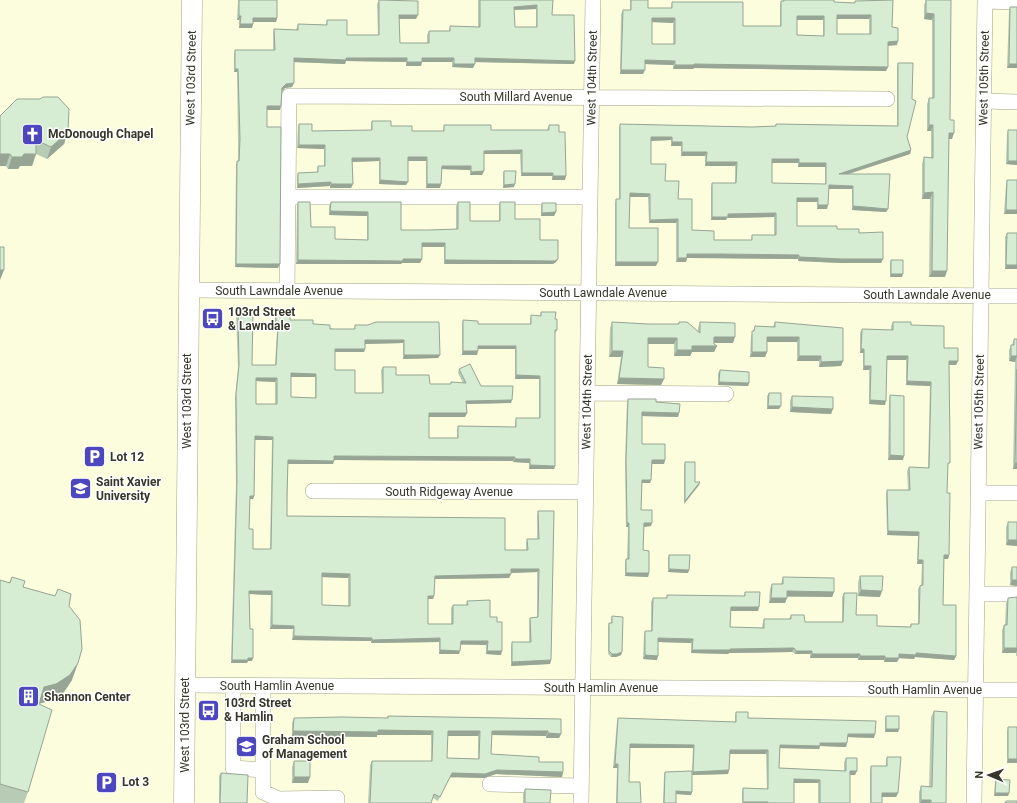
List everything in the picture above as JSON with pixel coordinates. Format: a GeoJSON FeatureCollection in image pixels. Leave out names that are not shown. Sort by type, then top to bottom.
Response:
{"type":"FeatureCollection","features":[{"type":"Feature","properties":{"kind":"main road","name":"West 103rd Street"},"geometry":{"type":"LineString","coordinates":[[184,803],[192,0]]}},
{"type":"Feature","properties":{"kind":"street","name":"West 104th Street"},"geometry":{"type":"LineString","coordinates":[[581,803],[593,0]]}},
{"type":"Feature","properties":{"kind":"street"},"geometry":{"type":"LineString","coordinates":[[985,1],[1017,2]]}},
{"type":"Feature","properties":{"kind":"street","name":"West 105th Street"},"geometry":{"type":"LineString","coordinates":[[974,803],[985,1]]}},
{"type":"Feature","properties":{"kind":"street","name":"South Millard Avenue"},"geometry":{"type":"LineString","coordinates":[[288,197],[289,96],[887,99]]}},
{"type":"Feature","properties":{"kind":"street"},"geometry":{"type":"LineString","coordinates":[[984,101],[1017,102]]}},
{"type":"Feature","properties":{"kind":"street"},"geometry":{"type":"LineString","coordinates":[[287,291],[288,197],[590,197]]}},
{"type":"Feature","properties":{"kind":"street","name":"South Lawndale Avenue"},"geometry":{"type":"LineString","coordinates":[[188,290],[1017,296]]}},
{"type":"Feature","properties":{"kind":"street"},"geometry":{"type":"LineString","coordinates":[[587,393],[726,394]]}},
{"type":"Feature","properties":{"kind":"street","name":"South Ridgeway Avenue"},"geometry":{"type":"LineString","coordinates":[[313,492],[586,492]]}},
{"type":"Feature","properties":{"kind":"street"},"geometry":{"type":"LineString","coordinates":[[978,493],[1017,493]]}},
{"type":"Feature","properties":{"kind":"street"},"geometry":{"type":"LineString","coordinates":[[977,594],[1017,594]]}},
{"type":"Feature","properties":{"kind":"street","name":"South Hamlin Avenue"},"geometry":{"type":"LineString","coordinates":[[185,685],[1017,690]]}},
{"type":"Feature","properties":{"kind":"street"},"geometry":{"type":"LineString","coordinates":[[233,686],[233,768],[263,770]]}},
{"type":"Feature","properties":{"kind":"street"},"geometry":{"type":"LineString","coordinates":[[263,686],[263,792],[279,799],[301,801],[337,798],[337,803]]}},
{"type":"Feature","properties":{"kind":"street"},"geometry":{"type":"LineString","coordinates":[[490,784],[581,786]]}},
{"type":"Feature","properties":{"kind":"building"},"geometry":{"type":"Polygon","coordinates":[[[239,0],[277,0],[277,18],[253,18],[253,24],[240,24],[241,16],[239,16],[239,0]]]}},
{"type":"Feature","properties":{"kind":"building"},"geometry":{"type":"Polygon","coordinates":[[[379,0],[418,1],[418,15],[399,15],[400,43],[429,43],[429,31],[450,31],[450,26],[480,27],[480,0],[553,0],[552,15],[574,15],[575,61],[475,58],[475,64],[454,64],[454,58],[422,58],[422,62],[407,62],[407,58],[346,58],[346,60],[294,58],[294,83],[286,84],[282,88],[281,106],[267,106],[267,127],[281,127],[280,264],[236,264],[237,161],[239,161],[240,139],[238,69],[235,69],[235,50],[275,50],[274,29],[298,30],[298,24],[327,25],[327,20],[347,20],[347,35],[379,35],[379,0]],[[537,5],[514,7],[515,27],[537,27],[537,5]]]}},
{"type":"Feature","properties":{"kind":"building"},"geometry":{"type":"Polygon","coordinates":[[[631,0],[648,0],[648,8],[672,8],[672,2],[743,2],[743,26],[781,26],[781,1],[784,0],[834,0],[834,2],[855,3],[855,1],[893,0],[892,27],[898,28],[898,41],[888,42],[888,67],[675,65],[675,61],[645,60],[645,70],[621,70],[623,10],[631,10],[631,0]],[[837,15],[837,34],[871,34],[871,15],[837,15]],[[797,16],[797,35],[824,36],[824,16],[797,16]],[[652,18],[652,44],[675,44],[675,18],[652,18]]]}},
{"type":"Feature","properties":{"kind":"building"},"geometry":{"type":"Polygon","coordinates":[[[926,0],[951,0],[950,120],[954,120],[954,133],[949,133],[947,271],[932,271],[933,192],[924,193],[924,157],[933,158],[933,125],[929,125],[929,98],[934,98],[934,14],[926,13],[926,0]]]}},
{"type":"Feature","properties":{"kind":"building"},"geometry":{"type":"Polygon","coordinates":[[[1010,7],[1017,7],[1017,64],[1009,64],[1010,7]]]}},
{"type":"Feature","properties":{"kind":"building"},"geometry":{"type":"Polygon","coordinates":[[[898,63],[913,63],[912,99],[916,101],[907,137],[911,150],[839,174],[890,174],[888,209],[853,206],[853,186],[829,185],[828,205],[818,205],[818,198],[797,198],[797,226],[837,226],[837,229],[859,229],[859,233],[883,232],[883,259],[799,257],[799,255],[720,254],[687,254],[687,258],[678,258],[678,219],[650,220],[650,194],[630,193],[629,228],[658,228],[658,262],[616,262],[616,199],[620,199],[620,124],[752,127],[776,126],[776,124],[898,126],[898,63]],[[651,137],[651,164],[666,164],[665,181],[679,181],[678,199],[692,199],[692,230],[714,231],[714,240],[752,240],[752,235],[776,235],[776,213],[728,214],[728,217],[712,217],[712,183],[736,183],[737,162],[706,162],[707,152],[682,152],[682,142],[672,142],[672,137],[651,137]],[[772,159],[772,183],[826,184],[826,163],[799,163],[799,159],[772,159]]]}},
{"type":"Feature","properties":{"kind":"building","name":"McDonough Chapel"},"geometry":{"type":"Polygon","coordinates":[[[43,97],[58,97],[69,109],[68,132],[51,147],[36,140],[36,154],[24,154],[22,157],[12,157],[10,154],[0,154],[0,116],[17,99],[40,99],[43,97]]]}},
{"type":"Feature","properties":{"kind":"building"},"geometry":{"type":"Polygon","coordinates":[[[372,121],[391,121],[391,126],[412,126],[412,131],[444,131],[444,125],[491,125],[491,130],[549,130],[549,125],[559,125],[559,132],[565,132],[566,176],[553,176],[553,173],[522,173],[522,150],[484,151],[484,171],[471,172],[471,166],[442,166],[441,184],[427,184],[427,157],[408,157],[408,182],[380,180],[380,158],[352,158],[353,184],[331,184],[331,182],[298,184],[298,173],[318,172],[318,166],[325,166],[325,145],[299,145],[299,124],[312,124],[312,131],[372,130],[372,121]]]}},
{"type":"Feature","properties":{"kind":"building"},"geometry":{"type":"Polygon","coordinates":[[[1008,130],[1017,130],[1017,161],[1008,161],[1008,130]]]}},
{"type":"Feature","properties":{"kind":"building"},"geometry":{"type":"Polygon","coordinates":[[[504,171],[516,171],[515,184],[504,185],[504,171]]]}},
{"type":"Feature","properties":{"kind":"building"},"geometry":{"type":"Polygon","coordinates":[[[1007,180],[1017,180],[1017,210],[1006,210],[1007,180]]]}},
{"type":"Feature","properties":{"kind":"building"},"geometry":{"type":"Polygon","coordinates":[[[298,202],[310,202],[311,227],[335,227],[335,239],[368,240],[368,212],[330,211],[331,202],[401,202],[401,230],[429,230],[458,229],[458,202],[470,202],[470,221],[500,221],[500,202],[515,202],[515,219],[540,219],[540,240],[558,240],[558,259],[555,261],[445,260],[445,243],[422,243],[422,259],[403,259],[403,261],[298,260],[298,202]]]}},
{"type":"Feature","properties":{"kind":"building"},"geometry":{"type":"Polygon","coordinates":[[[542,203],[556,203],[556,212],[542,213],[542,203]]]}},
{"type":"Feature","properties":{"kind":"building"},"geometry":{"type":"Polygon","coordinates":[[[1007,233],[1017,233],[1017,265],[1006,265],[1007,233]]]}},
{"type":"Feature","properties":{"kind":"building"},"geometry":{"type":"Polygon","coordinates":[[[0,247],[4,247],[4,270],[0,270],[0,247]]]}},
{"type":"Feature","properties":{"kind":"building"},"geometry":{"type":"Polygon","coordinates":[[[891,260],[903,260],[903,274],[891,274],[891,260]]]}},
{"type":"Feature","properties":{"kind":"building"},"geometry":{"type":"Polygon","coordinates":[[[238,311],[253,312],[252,365],[276,365],[278,327],[276,327],[276,313],[290,313],[290,320],[313,320],[313,324],[330,325],[330,329],[355,329],[355,325],[368,325],[376,322],[439,322],[440,355],[404,355],[404,340],[365,340],[365,349],[335,349],[335,370],[355,370],[355,393],[383,393],[383,367],[396,367],[396,375],[429,375],[430,384],[451,384],[451,382],[466,383],[459,369],[470,364],[481,386],[513,386],[512,400],[466,401],[467,413],[429,413],[429,438],[458,438],[458,426],[516,427],[516,418],[540,418],[540,376],[516,375],[516,346],[478,346],[478,351],[463,351],[463,320],[478,321],[478,324],[531,324],[531,315],[541,316],[541,312],[556,312],[555,466],[530,465],[530,459],[515,459],[515,457],[334,456],[334,461],[288,460],[287,495],[287,516],[505,518],[505,550],[528,550],[527,539],[539,539],[538,511],[554,511],[551,660],[512,662],[512,642],[531,642],[530,618],[538,617],[539,569],[511,569],[511,574],[435,576],[434,596],[428,596],[428,624],[453,624],[453,605],[468,605],[467,601],[490,600],[490,617],[497,617],[497,622],[502,622],[502,651],[487,651],[488,641],[461,641],[460,651],[440,650],[440,638],[372,640],[372,638],[294,636],[294,626],[272,625],[272,591],[249,591],[250,629],[253,629],[253,658],[248,658],[248,660],[232,660],[237,481],[236,394],[239,365],[238,311]],[[291,373],[291,397],[316,398],[316,374],[291,373]],[[256,378],[256,404],[277,404],[277,378],[256,378]],[[255,436],[254,496],[250,496],[249,529],[253,529],[253,549],[271,549],[273,437],[255,436]],[[322,573],[322,605],[350,606],[350,574],[322,573]]]}},
{"type":"Feature","properties":{"kind":"building"},"geometry":{"type":"Polygon","coordinates":[[[612,322],[679,324],[679,322],[687,322],[700,333],[700,322],[735,323],[735,337],[714,337],[714,344],[717,346],[692,346],[692,350],[677,350],[677,338],[648,338],[648,367],[664,368],[664,379],[619,378],[623,351],[612,351],[612,322]]]}},
{"type":"Feature","properties":{"kind":"building"},"geometry":{"type":"Polygon","coordinates":[[[775,322],[843,328],[843,361],[821,362],[821,356],[799,356],[799,337],[767,337],[767,352],[752,352],[752,331],[754,331],[755,326],[775,327],[775,322]]]}},
{"type":"Feature","properties":{"kind":"building"},"geometry":{"type":"Polygon","coordinates":[[[893,322],[911,322],[911,325],[944,326],[944,348],[958,348],[958,361],[949,361],[950,463],[948,463],[947,493],[950,493],[949,555],[944,555],[943,605],[956,605],[956,656],[916,653],[916,655],[899,654],[899,658],[885,658],[885,656],[860,656],[860,654],[812,654],[812,651],[796,651],[794,648],[692,650],[693,639],[658,638],[658,656],[645,655],[645,631],[652,631],[653,598],[667,598],[667,595],[745,596],[745,592],[760,592],[759,607],[731,607],[730,627],[764,628],[764,619],[791,619],[791,615],[804,615],[805,622],[843,622],[844,593],[857,593],[856,615],[877,615],[877,626],[911,627],[911,624],[919,624],[920,586],[923,585],[923,560],[918,560],[919,532],[888,531],[887,490],[910,490],[909,467],[929,468],[931,382],[907,381],[908,356],[887,356],[886,401],[870,400],[871,366],[864,366],[864,349],[861,349],[862,329],[893,330],[893,322]]]}},
{"type":"Feature","properties":{"kind":"building"},"geometry":{"type":"Polygon","coordinates":[[[1014,339],[1017,339],[1017,356],[1011,356],[1011,345],[1014,345],[1014,339]]]}},
{"type":"Feature","properties":{"kind":"building"},"geometry":{"type":"Polygon","coordinates":[[[1017,369],[1017,463],[1015,463],[1017,369]]]}},
{"type":"Feature","properties":{"kind":"building"},"geometry":{"type":"Polygon","coordinates":[[[720,370],[749,372],[749,383],[719,382],[720,370]]]}},
{"type":"Feature","properties":{"kind":"building"},"geometry":{"type":"Polygon","coordinates":[[[769,393],[781,393],[781,406],[768,406],[769,393]]]}},
{"type":"Feature","properties":{"kind":"building"},"geometry":{"type":"Polygon","coordinates":[[[890,395],[904,396],[904,456],[890,455],[890,395]]]}},
{"type":"Feature","properties":{"kind":"building"},"geometry":{"type":"Polygon","coordinates":[[[792,396],[833,397],[833,409],[792,407],[792,396]]]}},
{"type":"Feature","properties":{"kind":"building"},"geometry":{"type":"Polygon","coordinates":[[[628,399],[656,399],[656,402],[680,404],[679,413],[642,412],[642,444],[665,444],[665,460],[652,460],[651,480],[642,480],[641,510],[652,510],[652,523],[644,523],[643,550],[649,551],[649,573],[626,573],[626,559],[629,559],[626,460],[628,399]]]}},
{"type":"Feature","properties":{"kind":"building"},"geometry":{"type":"Polygon","coordinates":[[[685,462],[695,462],[695,482],[700,482],[685,501],[685,462]]]}},
{"type":"Feature","properties":{"kind":"building"},"geometry":{"type":"Polygon","coordinates":[[[1008,522],[1017,522],[1017,540],[1008,540],[1008,522]]]}},
{"type":"Feature","properties":{"kind":"building"},"geometry":{"type":"Polygon","coordinates":[[[669,555],[690,555],[689,570],[669,569],[669,555]]]}},
{"type":"Feature","properties":{"kind":"building"},"geometry":{"type":"Polygon","coordinates":[[[1012,567],[1017,567],[1017,580],[1012,580],[1012,567]]]}},
{"type":"Feature","properties":{"kind":"building"},"geometry":{"type":"Polygon","coordinates":[[[860,576],[883,576],[882,591],[861,590],[860,576]]]}},
{"type":"Feature","properties":{"kind":"building","name":"Shannon Center"},"geometry":{"type":"Polygon","coordinates":[[[12,577],[25,581],[23,587],[55,596],[58,589],[71,594],[69,606],[80,620],[82,649],[78,663],[70,675],[56,684],[44,687],[39,704],[52,710],[28,792],[0,784],[0,580],[10,583],[12,577]]]}},
{"type":"Feature","properties":{"kind":"building"},"geometry":{"type":"Polygon","coordinates":[[[783,577],[834,578],[834,592],[787,591],[787,598],[771,598],[772,584],[783,584],[783,577]]]}},
{"type":"Feature","properties":{"kind":"building"},"geometry":{"type":"Polygon","coordinates":[[[1017,597],[1017,648],[1004,648],[1004,625],[1007,625],[1008,598],[1017,597]]]}},
{"type":"Feature","properties":{"kind":"building"},"geometry":{"type":"Polygon","coordinates":[[[612,616],[623,617],[622,652],[617,654],[612,654],[609,651],[609,623],[612,623],[612,616]]]}},
{"type":"Feature","properties":{"kind":"building"},"geometry":{"type":"Polygon","coordinates":[[[934,711],[947,712],[946,803],[931,803],[931,800],[921,800],[921,786],[932,787],[934,711]]]}},
{"type":"Feature","properties":{"kind":"building"},"geometry":{"type":"Polygon","coordinates":[[[736,712],[748,712],[748,718],[876,721],[875,734],[848,734],[847,743],[820,743],[820,746],[780,745],[779,768],[846,771],[846,758],[857,758],[857,771],[850,771],[850,803],[820,803],[820,780],[794,779],[794,803],[743,802],[743,788],[768,789],[768,750],[730,750],[729,770],[693,772],[694,745],[630,744],[629,782],[640,782],[641,803],[617,803],[618,764],[615,764],[618,718],[736,722],[736,712]]]}},
{"type":"Feature","properties":{"kind":"building"},"geometry":{"type":"Polygon","coordinates":[[[388,716],[561,719],[561,734],[548,733],[548,731],[492,731],[491,754],[539,757],[539,762],[563,762],[563,772],[497,770],[485,774],[452,773],[440,797],[434,794],[431,803],[370,803],[372,761],[432,761],[433,731],[293,731],[294,718],[388,718],[388,716]],[[448,731],[447,758],[479,759],[480,731],[448,731]]]}},
{"type":"Feature","properties":{"kind":"building"},"geometry":{"type":"Polygon","coordinates":[[[886,716],[899,716],[899,729],[886,729],[886,716]]]}},
{"type":"Feature","properties":{"kind":"building"},"geometry":{"type":"Polygon","coordinates":[[[1008,727],[1017,727],[1017,759],[1008,759],[1008,727]]]}},
{"type":"Feature","properties":{"kind":"building"},"geometry":{"type":"Polygon","coordinates":[[[887,757],[901,757],[898,793],[882,793],[882,803],[871,803],[871,766],[887,766],[887,757]]]}},
{"type":"Feature","properties":{"kind":"building"},"geometry":{"type":"Polygon","coordinates":[[[294,761],[310,761],[310,777],[294,777],[294,761]]]}},
{"type":"Feature","properties":{"kind":"building"},"geometry":{"type":"Polygon","coordinates":[[[692,771],[692,792],[676,791],[676,803],[664,803],[665,772],[692,771]]]}},
{"type":"Feature","properties":{"kind":"building","name":"Graham School of Management"},"geometry":{"type":"Polygon","coordinates":[[[221,773],[248,775],[247,803],[220,803],[221,773]]]}},
{"type":"Feature","properties":{"kind":"building"},"geometry":{"type":"Polygon","coordinates":[[[996,779],[1010,780],[1009,793],[995,793],[996,779]]]}},
{"type":"Feature","properties":{"kind":"building"},"geometry":{"type":"Polygon","coordinates":[[[525,789],[551,790],[550,803],[525,803],[525,789]]]}},
{"type":"Feature","properties":{"kind":"building"},"geometry":{"type":"Polygon","coordinates":[[[1006,801],[1017,801],[1017,803],[1005,803],[1006,801]]]}},
{"type":"Feature","properties":{"kind":"place","name":"McDonough Chapel"},"geometry":{"type":"Point","coordinates":[32,134]}},
{"type":"Feature","properties":{"kind":"place","name":"103rd Street & Lawndale"},"geometry":{"type":"Point","coordinates":[212,319]}},
{"type":"Feature","properties":{"kind":"place","name":"Lot 12"},"geometry":{"type":"Point","coordinates":[94,457]}},
{"type":"Feature","properties":{"kind":"place","name":"Saint Xavier University"},"geometry":{"type":"Point","coordinates":[81,489]}},
{"type":"Feature","properties":{"kind":"place","name":"Shannon Center"},"geometry":{"type":"Point","coordinates":[28,697]}},
{"type":"Feature","properties":{"kind":"place","name":"103rd Street & Hamlin"},"geometry":{"type":"Point","coordinates":[208,710]}},
{"type":"Feature","properties":{"kind":"place","name":"Graham School of Management"},"geometry":{"type":"Point","coordinates":[246,747]}},
{"type":"Feature","properties":{"kind":"place","name":"Lot 3"},"geometry":{"type":"Point","coordinates":[107,782]}}]}
